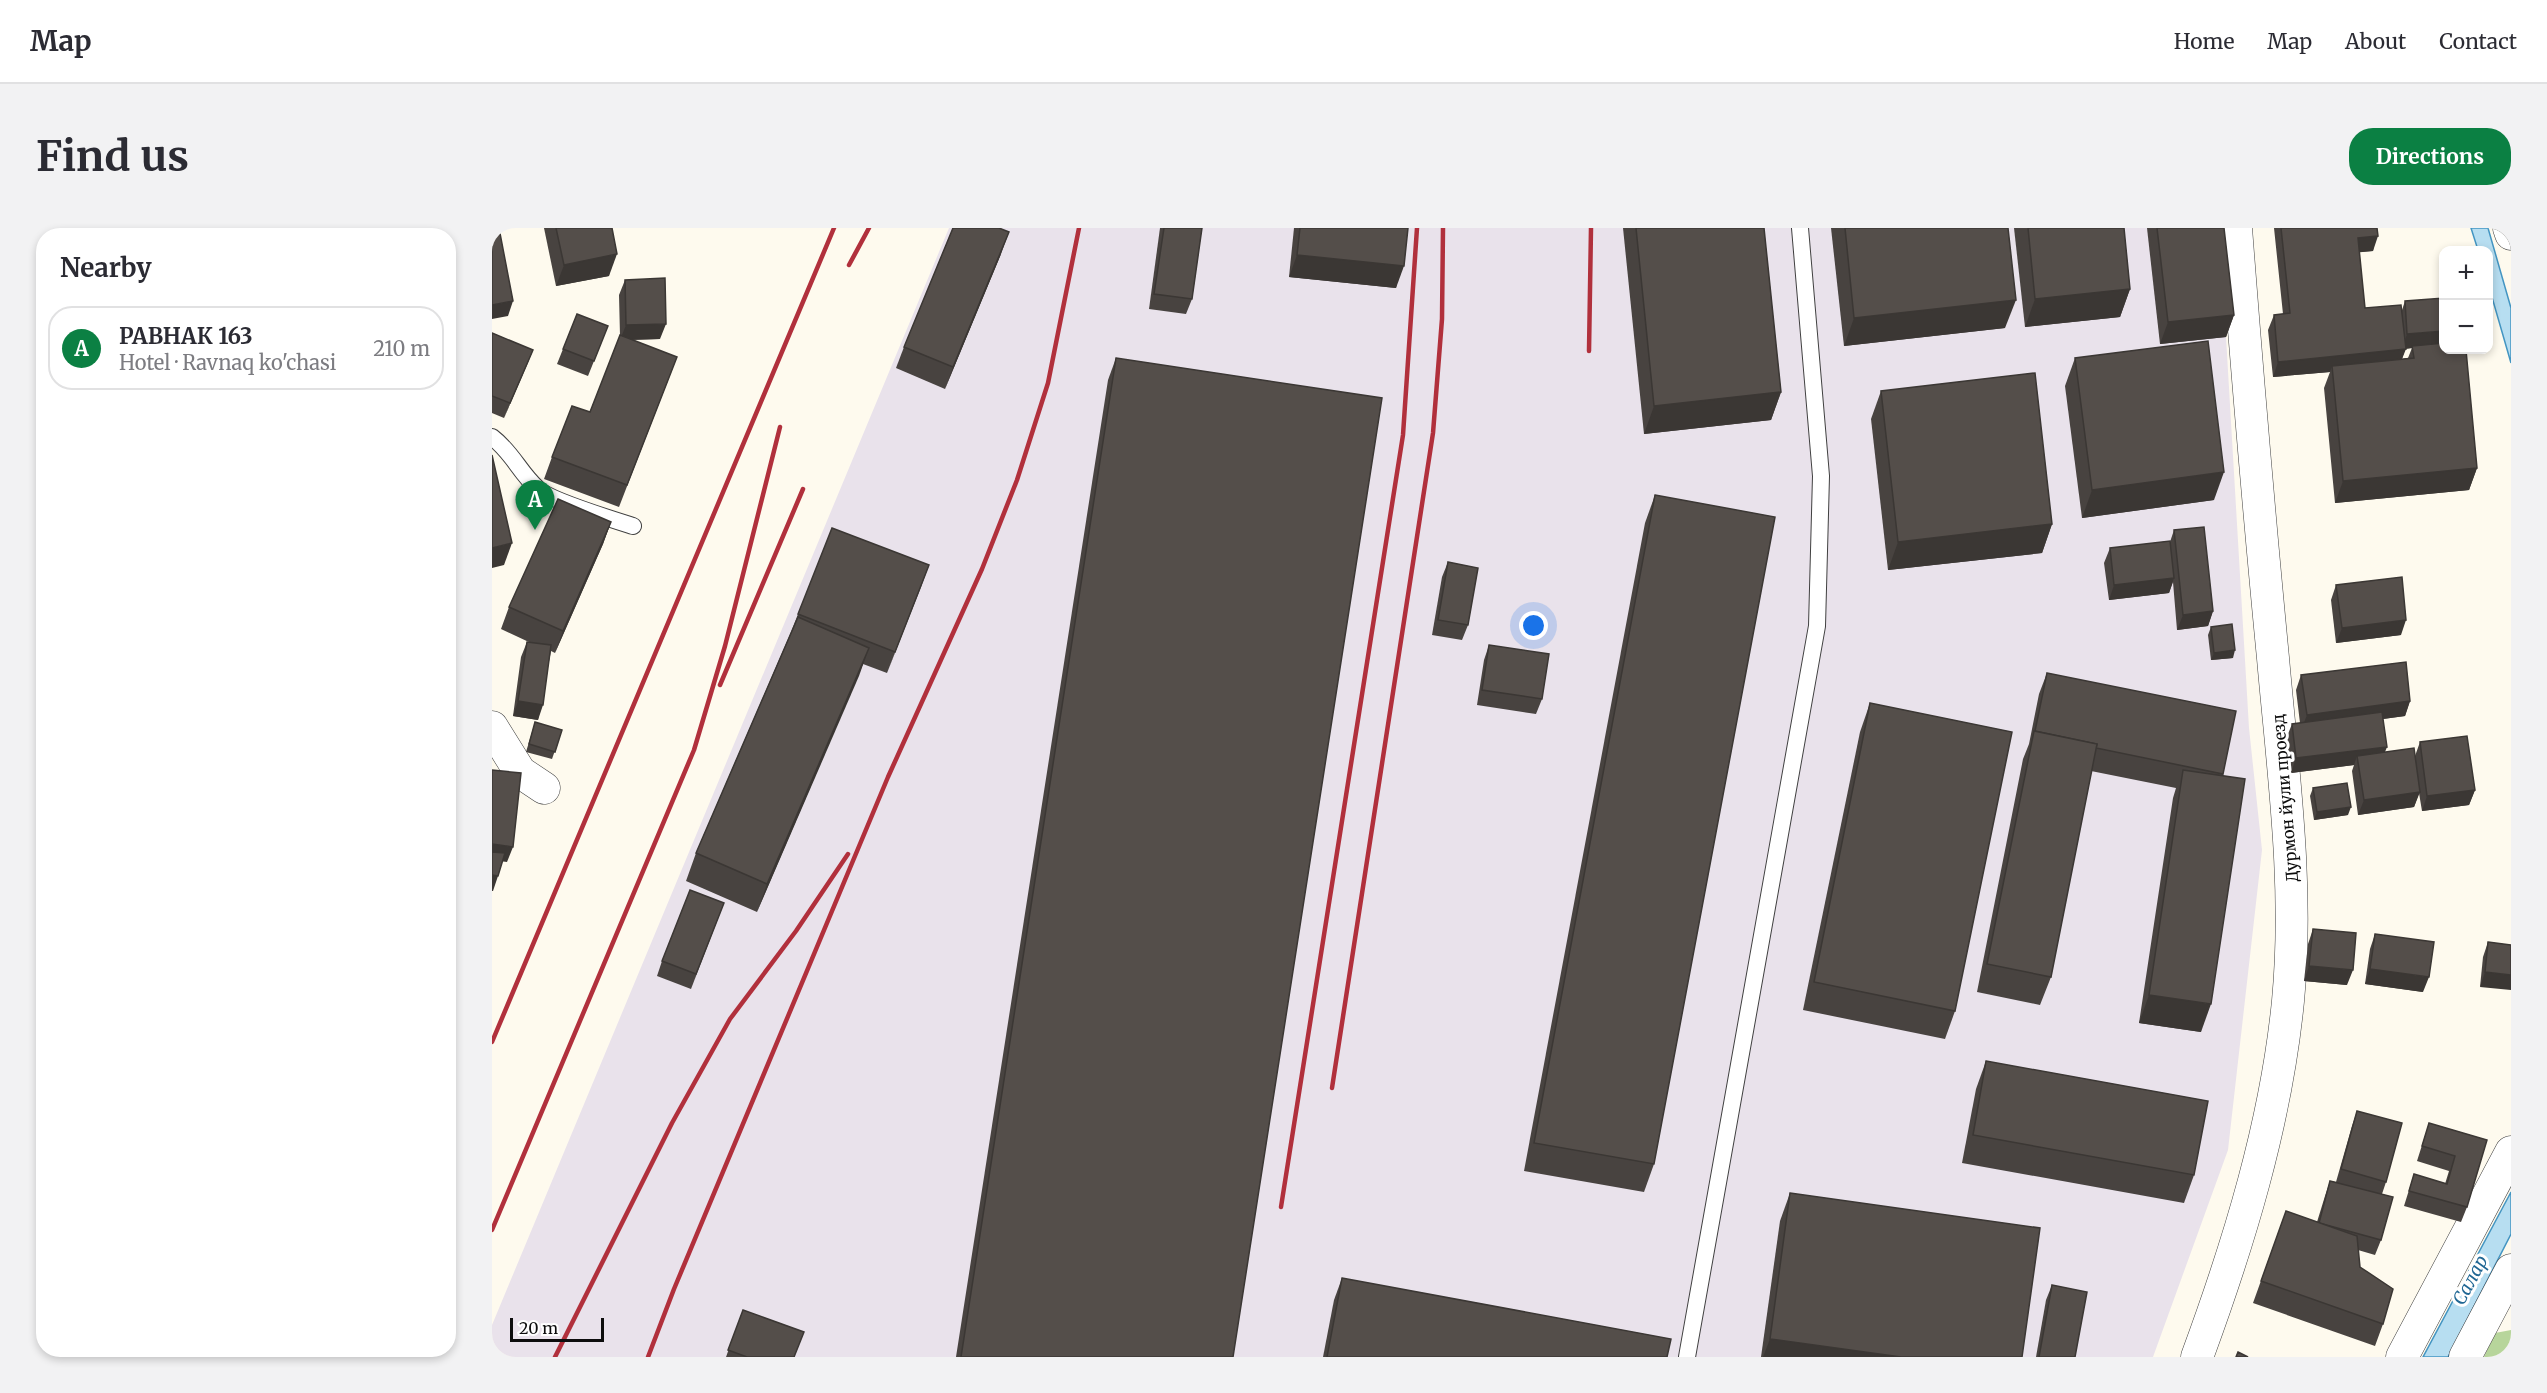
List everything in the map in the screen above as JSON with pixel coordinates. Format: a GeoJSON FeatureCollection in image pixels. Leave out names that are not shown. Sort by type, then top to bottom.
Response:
{"type":"FeatureCollection","features":[{"type":"Feature","properties":{"kind":"street","name":"Дурмон йули проезд"},"geometry":{"type":"LineString","coordinates":[[2197,1357],[2246,1210],[2271,1110],[2288,1003],[2292,938],[2292,867],[2254,459],[2236,228]]}},
{"type":"Feature","properties":{"kind":"street"},"geometry":{"type":"LineString","coordinates":[[2509,228],[2511,234]]}},
{"type":"Feature","properties":{"kind":"street"},"geometry":{"type":"LineString","coordinates":[[492,727],[520,772],[544,788]]}},
{"type":"Feature","properties":{"kind":"street"},"geometry":{"type":"LineString","coordinates":[[2402,1357],[2511,1152]]}},
{"type":"Feature","properties":{"kind":"street"},"geometry":{"type":"LineString","coordinates":[[2465,1357],[2511,1270]]}},
{"type":"Feature","properties":{"kind":"lane"},"geometry":{"type":"LineString","coordinates":[[1687,1357],[1817,626],[1821,476],[1800,228]]}},
{"type":"Feature","properties":{"kind":"lane"},"geometry":{"type":"LineString","coordinates":[[492,438],[506,448],[524,475],[540,492],[633,526]]}},
{"type":"Feature","properties":{"kind":"shaded area"},"geometry":{"type":"Polygon","coordinates":[[[949,228],[2216,228],[2226,337],[2249,728],[2262,850],[2228,1150],[2153,1357],[492,1357],[492,1325],[949,228]]]}},
{"type":"Feature","properties":{"kind":"green space"},"geometry":{"type":"Polygon","coordinates":[[[2511,1330],[2511,1357],[2484,1357],[2495,1333],[2511,1330]]]}},
{"type":"Feature","properties":{"kind":"water"},"geometry":{"type":"Polygon","coordinates":[[[2471,228],[2488,228],[2511,308],[2511,363],[2493,301],[2493,246],[2477,246],[2471,228]]]}},
{"type":"Feature","properties":{"kind":"water","name":"Салар"},"geometry":{"type":"Polygon","coordinates":[[[2511,1192],[2511,1234],[2448,1357],[2423,1357],[2511,1192]]]}},
{"type":"Feature","properties":{"kind":"building"},"geometry":{"type":"Polygon","coordinates":[[[492,228],[499,228],[513,301],[492,305],[492,228]]]}},
{"type":"Feature","properties":{"kind":"building"},"geometry":{"type":"Polygon","coordinates":[[[556,228],[612,228],[617,254],[564,265],[556,228]]]}},
{"type":"Feature","properties":{"kind":"building"},"geometry":{"type":"Polygon","coordinates":[[[953,228],[999,228],[1009,232],[953,367],[904,347],[953,228]]]}},
{"type":"Feature","properties":{"kind":"building"},"geometry":{"type":"Polygon","coordinates":[[[1164,228],[1202,228],[1192,299],[1154,294],[1164,228]]]}},
{"type":"Feature","properties":{"kind":"building"},"geometry":{"type":"Polygon","coordinates":[[[1300,228],[1408,228],[1404,266],[1297,255],[1300,228]]]}},
{"type":"Feature","properties":{"kind":"building"},"geometry":{"type":"Polygon","coordinates":[[[1636,228],[1764,228],[1781,392],[1654,406],[1636,228]]]}},
{"type":"Feature","properties":{"kind":"building"},"geometry":{"type":"Polygon","coordinates":[[[1845,228],[2008,228],[2016,300],[1854,318],[1845,228]]]}},
{"type":"Feature","properties":{"kind":"building"},"geometry":{"type":"Polygon","coordinates":[[[2028,228],[2124,228],[2130,289],[2035,299],[2028,228]]]}},
{"type":"Feature","properties":{"kind":"building"},"geometry":{"type":"Polygon","coordinates":[[[2157,228],[2224,228],[2234,315],[2168,322],[2157,228]]]}},
{"type":"Feature","properties":{"kind":"building"},"geometry":{"type":"Polygon","coordinates":[[[2281,228],[2377,228],[2378,236],[2358,238],[2365,308],[2401,305],[2406,349],[2278,362],[2274,315],[2290,313],[2281,228]]]}},
{"type":"Feature","properties":{"kind":"building"},"geometry":{"type":"Polygon","coordinates":[[[665,278],[666,324],[626,325],[625,280],[665,278]]]}},
{"type":"Feature","properties":{"kind":"building"},"geometry":{"type":"Polygon","coordinates":[[[2439,298],[2439,331],[2407,334],[2405,301],[2439,298]]]}},
{"type":"Feature","properties":{"kind":"building"},"geometry":{"type":"Polygon","coordinates":[[[577,314],[608,326],[594,361],[563,349],[577,314]]]}},
{"type":"Feature","properties":{"kind":"building"},"geometry":{"type":"Polygon","coordinates":[[[492,333],[533,350],[510,403],[492,396],[492,333]]]}},
{"type":"Feature","properties":{"kind":"building"},"geometry":{"type":"Polygon","coordinates":[[[620,335],[677,357],[627,485],[552,457],[572,406],[590,412],[620,335]]]}},
{"type":"Feature","properties":{"kind":"building"},"geometry":{"type":"Polygon","coordinates":[[[2208,341],[2224,472],[2092,490],[2075,358],[2208,341]]]}},
{"type":"Feature","properties":{"kind":"building"},"geometry":{"type":"Polygon","coordinates":[[[2439,343],[2439,354],[2466,354],[2477,468],[2343,481],[2332,366],[2414,358],[2412,346],[2439,343]]]}},
{"type":"Feature","properties":{"kind":"building"},"geometry":{"type":"Polygon","coordinates":[[[1116,358],[1382,398],[1233,1357],[961,1357],[1116,358]]]}},
{"type":"Feature","properties":{"kind":"building"},"geometry":{"type":"Polygon","coordinates":[[[2035,373],[2052,524],[1898,542],[1881,391],[2035,373]]]}},
{"type":"Feature","properties":{"kind":"building"},"geometry":{"type":"Polygon","coordinates":[[[492,455],[512,543],[492,548],[492,455]]]}},
{"type":"Feature","properties":{"kind":"building"},"geometry":{"type":"Polygon","coordinates":[[[1655,495],[1775,517],[1654,1164],[1534,1143],[1655,495]]]}},
{"type":"Feature","properties":{"kind":"building"},"geometry":{"type":"Polygon","coordinates":[[[558,499],[611,522],[563,631],[509,607],[558,499]]]}},
{"type":"Feature","properties":{"kind":"building"},"geometry":{"type":"Polygon","coordinates":[[[2204,527],[2213,611],[2183,615],[2174,530],[2204,527]]]}},
{"type":"Feature","properties":{"kind":"building"},"geometry":{"type":"Polygon","coordinates":[[[832,528],[929,565],[895,652],[798,614],[832,528]]]}},
{"type":"Feature","properties":{"kind":"building"},"geometry":{"type":"Polygon","coordinates":[[[2170,541],[2174,578],[2114,585],[2110,548],[2170,541]]]}},
{"type":"Feature","properties":{"kind":"building"},"geometry":{"type":"Polygon","coordinates":[[[1448,562],[1478,568],[1468,625],[1438,620],[1448,562]]]}},
{"type":"Feature","properties":{"kind":"building"},"geometry":{"type":"Polygon","coordinates":[[[2402,577],[2406,620],[2342,628],[2336,585],[2402,577]]]}},
{"type":"Feature","properties":{"kind":"building"},"geometry":{"type":"Polygon","coordinates":[[[798,617],[869,648],[767,884],[696,853],[798,617]]]}},
{"type":"Feature","properties":{"kind":"building"},"geometry":{"type":"Polygon","coordinates":[[[2232,624],[2235,650],[2214,653],[2211,627],[2232,624]]]}},
{"type":"Feature","properties":{"kind":"building"},"geometry":{"type":"Polygon","coordinates":[[[527,642],[551,645],[543,705],[518,701],[527,642]]]}},
{"type":"Feature","properties":{"kind":"building"},"geometry":{"type":"Polygon","coordinates":[[[1489,645],[1549,654],[1542,699],[1482,690],[1489,645]]]}},
{"type":"Feature","properties":{"kind":"building"},"geometry":{"type":"Polygon","coordinates":[[[2406,662],[2410,701],[2307,715],[2301,675],[2406,662]]]}},
{"type":"Feature","properties":{"kind":"building"},"geometry":{"type":"Polygon","coordinates":[[[2047,673],[2236,711],[2223,774],[2096,748],[2097,744],[2035,731],[2047,673]]]}},
{"type":"Feature","properties":{"kind":"building"},"geometry":{"type":"Polygon","coordinates":[[[1870,703],[2012,732],[1955,1011],[1814,982],[1870,703]]]}},
{"type":"Feature","properties":{"kind":"building"},"geometry":{"type":"Polygon","coordinates":[[[2382,712],[2387,747],[2296,758],[2292,724],[2382,712]]]}},
{"type":"Feature","properties":{"kind":"building"},"geometry":{"type":"Polygon","coordinates":[[[535,722],[562,730],[555,752],[529,744],[535,722]]]}},
{"type":"Feature","properties":{"kind":"building"},"geometry":{"type":"Polygon","coordinates":[[[2034,731],[2097,744],[2051,977],[1987,964],[2034,731]]]}},
{"type":"Feature","properties":{"kind":"building"},"geometry":{"type":"Polygon","coordinates":[[[2467,736],[2475,790],[2427,796],[2420,742],[2467,736]]]}},
{"type":"Feature","properties":{"kind":"building"},"geometry":{"type":"Polygon","coordinates":[[[2414,748],[2420,792],[2364,800],[2357,756],[2414,748]]]}},
{"type":"Feature","properties":{"kind":"building"},"geometry":{"type":"Polygon","coordinates":[[[492,770],[521,773],[513,847],[492,844],[492,770]]]}},
{"type":"Feature","properties":{"kind":"building"},"geometry":{"type":"Polygon","coordinates":[[[2183,770],[2245,779],[2211,1004],[2149,995],[2183,770]]]}},
{"type":"Feature","properties":{"kind":"building"},"geometry":{"type":"Polygon","coordinates":[[[2347,783],[2351,807],[2317,812],[2313,788],[2347,783]]]}},
{"type":"Feature","properties":{"kind":"building"},"geometry":{"type":"Polygon","coordinates":[[[492,852],[505,853],[498,876],[492,875],[492,852]]]}},
{"type":"Feature","properties":{"kind":"building"},"geometry":{"type":"Polygon","coordinates":[[[690,890],[724,903],[696,974],[662,961],[690,890]]]}},
{"type":"Feature","properties":{"kind":"building"},"geometry":{"type":"Polygon","coordinates":[[[2313,929],[2356,933],[2353,970],[2309,966],[2313,929]]]}},
{"type":"Feature","properties":{"kind":"building"},"geometry":{"type":"Polygon","coordinates":[[[2375,934],[2434,942],[2429,977],[2370,969],[2375,934]]]}},
{"type":"Feature","properties":{"kind":"building"},"geometry":{"type":"Polygon","coordinates":[[[2488,942],[2511,945],[2511,975],[2485,972],[2488,942]]]}},
{"type":"Feature","properties":{"kind":"building"},"geometry":{"type":"Polygon","coordinates":[[[1986,1061],[2208,1101],[2194,1175],[1973,1135],[1986,1061]]]}},
{"type":"Feature","properties":{"kind":"building"},"geometry":{"type":"Polygon","coordinates":[[[2357,1111],[2402,1123],[2386,1182],[2341,1169],[2357,1111]]]}},
{"type":"Feature","properties":{"kind":"building"},"geometry":{"type":"Polygon","coordinates":[[[2429,1123],[2487,1140],[2467,1207],[2409,1191],[2414,1174],[2447,1184],[2455,1156],[2422,1146],[2429,1123]]]}},
{"type":"Feature","properties":{"kind":"building"},"geometry":{"type":"Polygon","coordinates":[[[2330,1181],[2393,1197],[2381,1240],[2319,1223],[2330,1181]]]}},
{"type":"Feature","properties":{"kind":"building"},"geometry":{"type":"Polygon","coordinates":[[[1790,1193],[2040,1228],[2022,1357],[1901,1357],[1770,1339],[1790,1193]]]}},
{"type":"Feature","properties":{"kind":"building"},"geometry":{"type":"Polygon","coordinates":[[[2286,1211],[2357,1236],[2360,1267],[2393,1289],[2383,1324],[2261,1281],[2286,1211]]]}},
{"type":"Feature","properties":{"kind":"building"},"geometry":{"type":"Polygon","coordinates":[[[1342,1278],[1671,1339],[1667,1357],[1327,1357],[1342,1278]]]}},
{"type":"Feature","properties":{"kind":"building"},"geometry":{"type":"Polygon","coordinates":[[[2052,1285],[2087,1292],[2075,1357],[2039,1357],[2052,1285]]]}},
{"type":"Feature","properties":{"kind":"building"},"geometry":{"type":"Polygon","coordinates":[[[743,1310],[804,1332],[794,1357],[747,1357],[728,1350],[743,1310]]]}},
{"type":"Feature","properties":{"kind":"building"},"geometry":{"type":"Polygon","coordinates":[[[2238,1352],[2248,1357],[2236,1357],[2238,1352]]]}},
{"type":"Feature","properties":{"kind":"railway"},"geometry":{"type":"LineString","coordinates":[[492,1042],[834,228]]}},
{"type":"Feature","properties":{"kind":"railway"},"geometry":{"type":"LineString","coordinates":[[849,265],[869,228]]}},
{"type":"Feature","properties":{"kind":"railway"},"geometry":{"type":"LineString","coordinates":[[648,1357],[674,1289],[888,777],[982,569],[1017,480],[1048,383],[1079,228]]}},
{"type":"Feature","properties":{"kind":"railway"},"geometry":{"type":"LineString","coordinates":[[1281,1207],[1403,435],[1417,228]]}},
{"type":"Feature","properties":{"kind":"railway"},"geometry":{"type":"LineString","coordinates":[[1332,1088],[1433,433],[1442,319],[1443,228]]}},
{"type":"Feature","properties":{"kind":"railway"},"geometry":{"type":"LineString","coordinates":[[1589,351],[1591,228]]}},
{"type":"Feature","properties":{"kind":"railway"},"geometry":{"type":"LineString","coordinates":[[492,1230],[694,750],[725,646],[780,427]]}},
{"type":"Feature","properties":{"kind":"railway"},"geometry":{"type":"LineString","coordinates":[[720,685],[803,489]]}},
{"type":"Feature","properties":{"kind":"railway"},"geometry":{"type":"LineString","coordinates":[[555,1357],[672,1123],[730,1019],[796,931],[848,854]]}},
{"type":"Feature","properties":{"kind":"place","name":"РАВНАК 163"},"geometry":{"type":"Point","coordinates":[535,530]}}]}
